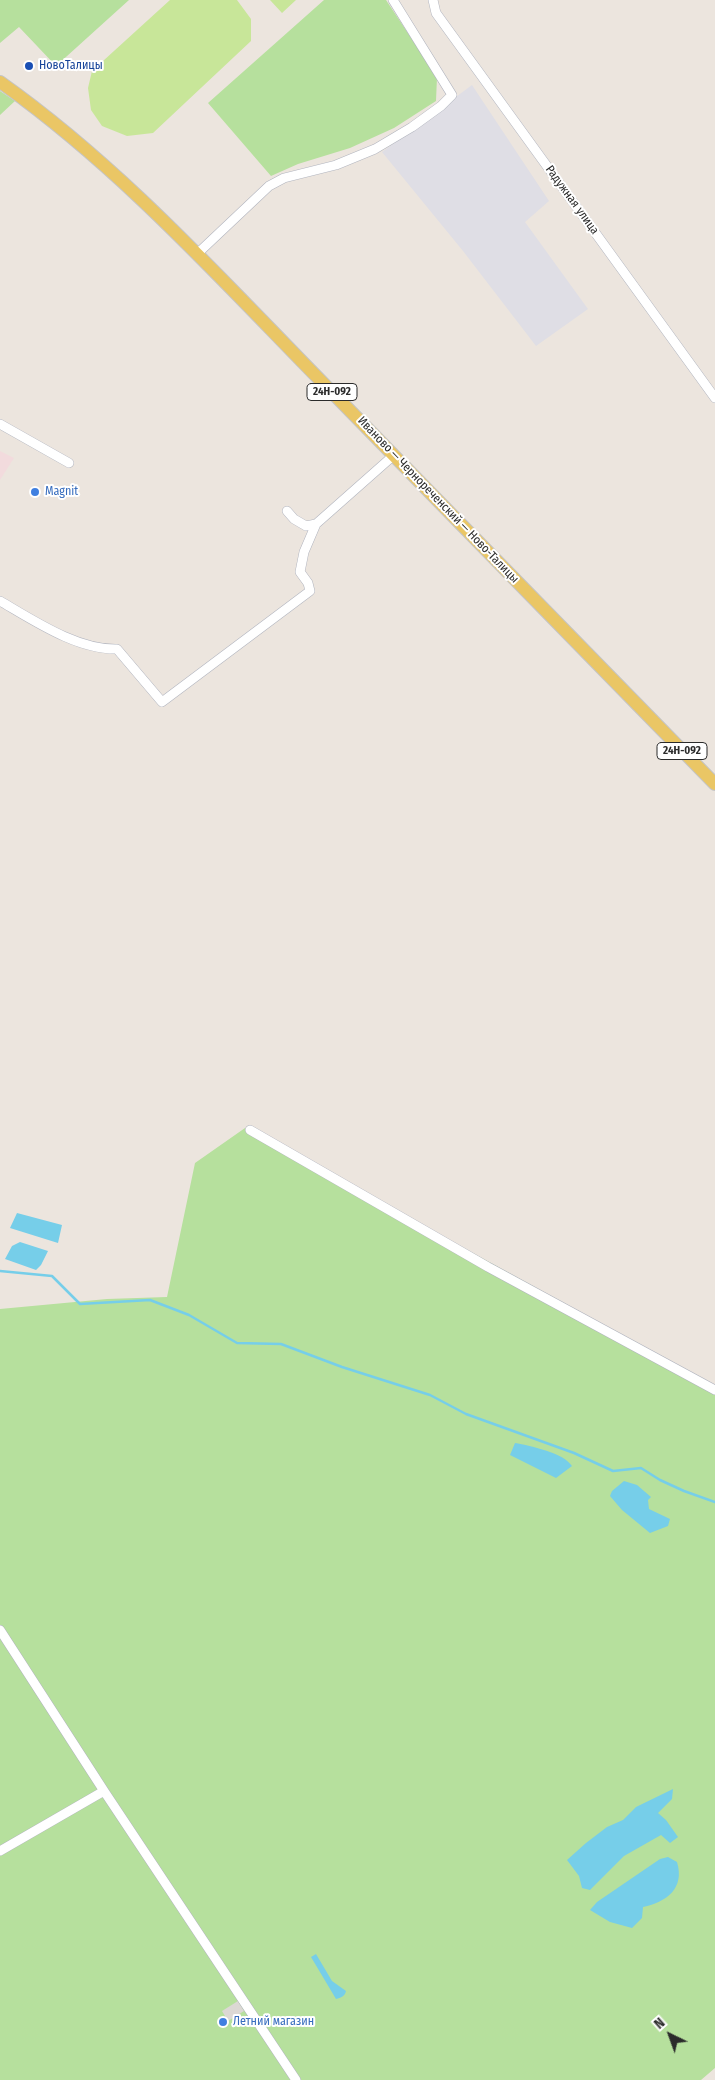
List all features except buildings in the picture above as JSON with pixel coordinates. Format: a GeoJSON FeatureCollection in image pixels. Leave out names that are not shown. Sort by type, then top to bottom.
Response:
{"type":"FeatureCollection","features":[{"type":"Feature","properties":{"kind":"main road","name":"Иваново — Чернореченский — Ново-Талицы"},"geometry":{"type":"LineString","coordinates":[[0,82],[64,131],[136,193],[715,784]]}},
{"type":"Feature","properties":{"kind":"street"},"geometry":{"type":"LineString","coordinates":[[197,254],[269,186],[284,178],[336,165],[375,149],[412,127],[441,106],[452,95],[393,0]]}},
{"type":"Feature","properties":{"kind":"street","name":"Радужная улица"},"geometry":{"type":"LineString","coordinates":[[433,0],[436,13],[715,398]]}},
{"type":"Feature","properties":{"kind":"street"},"geometry":{"type":"LineString","coordinates":[[0,424],[70,464]]}},
{"type":"Feature","properties":{"kind":"street"},"geometry":{"type":"LineString","coordinates":[[0,601],[62,636],[104,650],[116,649],[162,702],[310,591],[300,572],[304,552],[316,524],[394,455]]}},
{"type":"Feature","properties":{"kind":"street"},"geometry":{"type":"LineString","coordinates":[[287,512],[306,526],[316,524]]}},
{"type":"Feature","properties":{"kind":"street"},"geometry":{"type":"LineString","coordinates":[[250,1130],[488,1267],[715,1390]]}},
{"type":"Feature","properties":{"kind":"street"},"geometry":{"type":"LineString","coordinates":[[0,1630],[104,1791],[296,2080]]}},
{"type":"Feature","properties":{"kind":"street"},"geometry":{"type":"LineString","coordinates":[[0,1851],[104,1791]]}},
{"type":"Feature","properties":{"kind":"shaded area"},"geometry":{"type":"Polygon","coordinates":[[[472,85],[549,201],[525,222],[588,309],[536,346],[463,251],[382,152],[472,85]]]}},
{"type":"Feature","properties":{"kind":"shaded area"},"geometry":{"type":"Polygon","coordinates":[[[0,451],[14,458],[0,480],[0,451]]]}},
{"type":"Feature","properties":{"kind":"shaded area"},"geometry":{"type":"Polygon","coordinates":[[[238,2001],[244,2011],[228,2021],[222,2011],[238,2001]]]}},
{"type":"Feature","properties":{"kind":"green space"},"geometry":{"type":"Polygon","coordinates":[[[0,0],[129,0],[56,66],[19,27],[0,43],[0,0]]]}},
{"type":"Feature","properties":{"kind":"green space"},"geometry":{"type":"Polygon","coordinates":[[[170,0],[237,0],[251,19],[251,41],[153,133],[127,136],[102,126],[91,110],[88,88],[92,71],[170,0]]]}},
{"type":"Feature","properties":{"kind":"green space"},"geometry":{"type":"Polygon","coordinates":[[[270,0],[296,0],[282,13],[270,0]]]}},
{"type":"Feature","properties":{"kind":"green space"},"geometry":{"type":"Polygon","coordinates":[[[324,0],[386,0],[437,77],[436,101],[394,128],[350,148],[298,164],[271,176],[208,103],[324,0]]]}},
{"type":"Feature","properties":{"kind":"green space"},"geometry":{"type":"Polygon","coordinates":[[[0,91],[15,101],[0,115],[0,91]]]}},
{"type":"Feature","properties":{"kind":"green space"},"geometry":{"type":"Polygon","coordinates":[[[245,1128],[715,1386],[715,2068],[701,2080],[0,2080],[0,1309],[107,1299],[167,1297],[195,1163],[245,1128]]]}},
{"type":"Feature","properties":{"kind":"water"},"geometry":{"type":"Polygon","coordinates":[[[17,1213],[62,1225],[58,1243],[10,1228],[17,1213]]]}},
{"type":"Feature","properties":{"kind":"water"},"geometry":{"type":"Polygon","coordinates":[[[20,1242],[48,1251],[41,1265],[36,1270],[5,1259],[12,1246],[20,1242]]]}},
{"type":"Feature","properties":{"kind":"water"},"geometry":{"type":"Polygon","coordinates":[[[515,1443],[555,1454],[568,1461],[572,1466],[556,1478],[510,1455],[515,1443]]]}},
{"type":"Feature","properties":{"kind":"water"},"geometry":{"type":"Polygon","coordinates":[[[624,1481],[637,1485],[651,1497],[648,1500],[649,1509],[670,1519],[668,1526],[650,1533],[622,1510],[610,1496],[612,1491],[624,1481]]]}},
{"type":"Feature","properties":{"kind":"water"},"geometry":{"type":"Polygon","coordinates":[[[673,1789],[672,1799],[658,1813],[666,1820],[678,1837],[670,1843],[661,1835],[624,1856],[590,1890],[582,1888],[579,1876],[567,1860],[607,1827],[623,1820],[636,1807],[673,1789]]]}},
{"type":"Feature","properties":{"kind":"water"},"geometry":{"type":"Polygon","coordinates":[[[668,1857],[677,1862],[679,1871],[676,1886],[660,1902],[643,1907],[642,1918],[632,1928],[610,1922],[590,1910],[597,1902],[660,1859],[668,1857]]]}},
{"type":"Feature","properties":{"kind":"water"},"geometry":{"type":"Polygon","coordinates":[[[316,1954],[332,1981],[346,1991],[341,1997],[336,1999],[311,1957],[316,1954]]]}},
{"type":"Feature","properties":{"kind":"waterway"},"geometry":{"type":"LineString","coordinates":[[0,1271],[52,1276],[80,1304],[150,1300],[189,1315],[237,1343],[281,1344],[342,1367],[430,1395],[466,1414],[574,1453],[613,1471],[641,1468],[660,1480],[715,1502]]}},
{"type":"Feature","properties":{"kind":"place","name":"НовоТалицы"},"geometry":{"type":"Point","coordinates":[29,66]}},
{"type":"Feature","properties":{"kind":"place","name":"Magnit"},"geometry":{"type":"Point","coordinates":[35,492]}},
{"type":"Feature","properties":{"kind":"place","name":"Летний магазин"},"geometry":{"type":"Point","coordinates":[223,2022]}}]}
